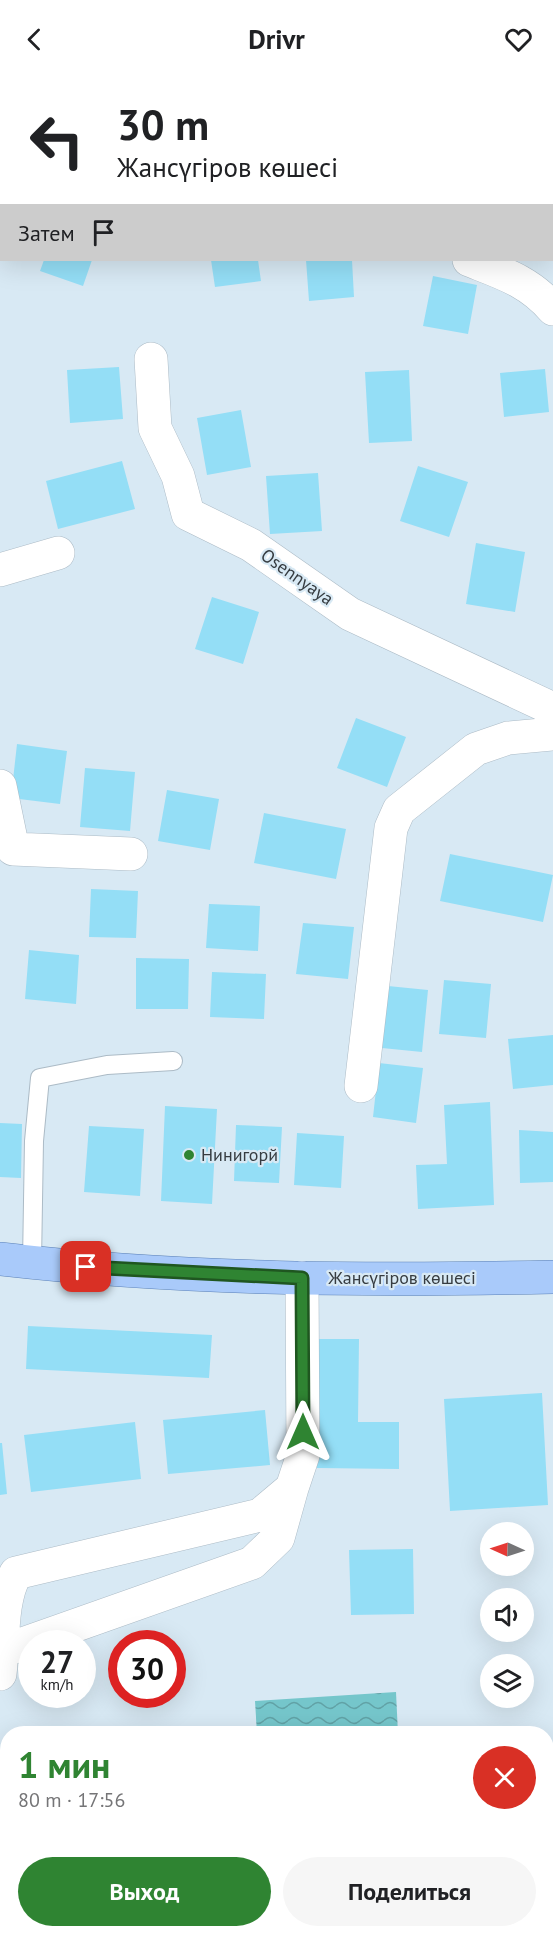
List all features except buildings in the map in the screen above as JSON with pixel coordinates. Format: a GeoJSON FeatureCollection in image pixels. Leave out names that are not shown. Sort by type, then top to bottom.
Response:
{"type":"FeatureCollection","features":[{"type":"Feature","properties":{"kind":"main road","name":"Жансүгіров көшесі"},"geometry":{"type":"LineString","coordinates":[[0,1259],[302,1278],[553,1277]]}},
{"type":"Feature","properties":{"kind":"street"},"geometry":{"type":"LineString","coordinates":[[471,261],[520,281],[538,292],[553,309]]}},
{"type":"Feature","properties":{"kind":"street","name":"Osennyaya"},"geometry":{"type":"LineString","coordinates":[[151,359],[155,428],[178,476],[188,514],[251,545],[350,614],[553,709]]}},
{"type":"Feature","properties":{"kind":"street"},"geometry":{"type":"LineString","coordinates":[[0,570],[58,553]]}},
{"type":"Feature","properties":{"kind":"street"},"geometry":{"type":"LineString","coordinates":[[361,1086],[391,828],[399,810],[476,749],[508,738],[553,734]]}},
{"type":"Feature","properties":{"kind":"street"},"geometry":{"type":"LineString","coordinates":[[0,786],[13,849],[131,854]]}},
{"type":"Feature","properties":{"kind":"street"},"geometry":{"type":"LineString","coordinates":[[292,1488],[260,1515],[16,1573],[7,1585],[3,1598],[2,1663],[252,1563],[278,1538],[303,1455],[302,1278]]}},
{"type":"Feature","properties":{"kind":"lane"},"geometry":{"type":"LineString","coordinates":[[32,1262],[34,1141],[40,1078],[107,1065],[173,1061]]}},
{"type":"Feature","properties":{"kind":"water"},"geometry":{"type":"Polygon","coordinates":[[[396,1692],[398,1726],[257,1726],[255,1701],[396,1692]]]}},
{"type":"Feature","properties":{"kind":"place","name":"Нинигорй"},"geometry":{"type":"Point","coordinates":[189,1155]}},
{"type":"Feature","properties":{"kind":"route"},"geometry":{"type":"LineString","coordinates":[[86,1267],[302,1278],[303,1432]]}}]}
